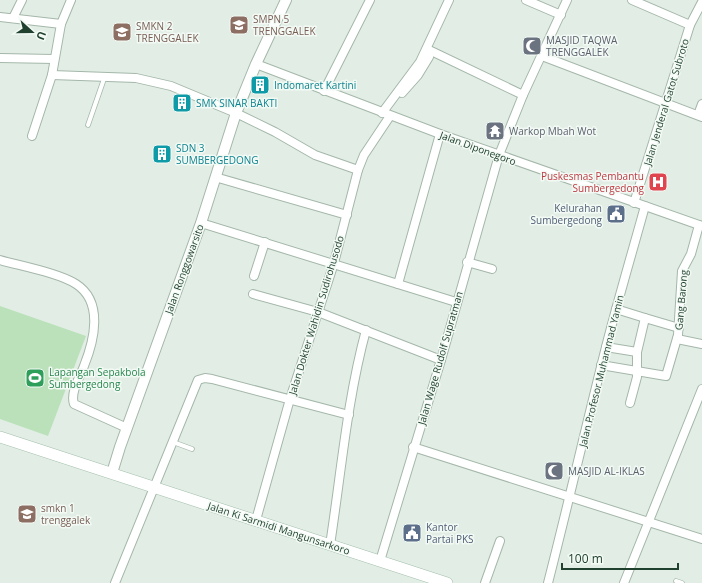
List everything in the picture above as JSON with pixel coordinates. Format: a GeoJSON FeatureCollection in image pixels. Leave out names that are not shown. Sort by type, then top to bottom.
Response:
{"type":"FeatureCollection","features":[{"type":"Feature","properties":{"kind":"main road","name":"Jalan Ki Sarmidi Mangunsarkoro"},"geometry":{"type":"LineString","coordinates":[[0,437],[447,583]]}},
{"type":"Feature","properties":{"kind":"street"},"geometry":{"type":"LineString","coordinates":[[13,18],[22,0]]}},
{"type":"Feature","properties":{"kind":"street"},"geometry":{"type":"LineString","coordinates":[[32,136],[52,75],[61,24],[71,0]]}},
{"type":"Feature","properties":{"kind":"street","name":"Jalan Ronggowarsito"},"geometry":{"type":"LineString","coordinates":[[109,472],[127,428],[201,223],[236,113],[256,64],[286,0]]}},
{"type":"Feature","properties":{"kind":"street"},"geometry":{"type":"LineString","coordinates":[[324,91],[370,0]]}},
{"type":"Feature","properties":{"kind":"street","name":"Jalan Dokter Wahidin Sudirohusodo"},"geometry":{"type":"LineString","coordinates":[[256,520],[290,399],[334,263],[358,170],[364,155],[386,114],[424,67],[449,0]]}},
{"type":"Feature","properties":{"kind":"street"},"geometry":{"type":"LineString","coordinates":[[526,0],[561,15]]}},
{"type":"Feature","properties":{"kind":"street","name":"Jalan Wage Rudolf Supratman"},"geometry":{"type":"LineString","coordinates":[[380,561],[499,155],[523,95],[567,0]]}},
{"type":"Feature","properties":{"kind":"street"},"geometry":{"type":"LineString","coordinates":[[632,0],[690,25]]}},
{"type":"Feature","properties":{"kind":"street","name":"Jalan Jenderal Gatot Subroto"},"geometry":{"type":"LineString","coordinates":[[634,203],[690,25],[701,8]]}},
{"type":"Feature","properties":{"kind":"street"},"geometry":{"type":"LineString","coordinates":[[0,17],[61,24]]}},
{"type":"Feature","properties":{"kind":"street"},"geometry":{"type":"LineString","coordinates":[[430,50],[523,95]]}},
{"type":"Feature","properties":{"kind":"street"},"geometry":{"type":"LineString","coordinates":[[542,56],[700,116],[702,104]]}},
{"type":"Feature","properties":{"kind":"street"},"geometry":{"type":"LineString","coordinates":[[0,58],[54,59]]}},
{"type":"Feature","properties":{"kind":"street","name":"Jalan Diponegoro"},"geometry":{"type":"LineString","coordinates":[[256,64],[440,134],[700,226]]}},
{"type":"Feature","properties":{"kind":"street"},"geometry":{"type":"LineString","coordinates":[[52,75],[136,78],[177,88],[236,113],[275,132],[315,155],[358,170]]}},
{"type":"Feature","properties":{"kind":"street"},"geometry":{"type":"LineString","coordinates":[[398,284],[440,134]]}},
{"type":"Feature","properties":{"kind":"street"},"geometry":{"type":"LineString","coordinates":[[215,177],[347,214]]}},
{"type":"Feature","properties":{"kind":"street","name":"Jalan Profesor Muhammad Yamin"},"geometry":{"type":"LineString","coordinates":[[548,583],[570,498],[601,365],[645,206]]}},
{"type":"Feature","properties":{"kind":"street"},"geometry":{"type":"LineString","coordinates":[[201,223],[456,302]]}},
{"type":"Feature","properties":{"kind":"street","name":"Gang Barong"},"geometry":{"type":"LineString","coordinates":[[638,371],[666,376],[679,328],[682,271],[691,254],[700,226]]}},
{"type":"Feature","properties":{"kind":"street"},"geometry":{"type":"LineString","coordinates":[[254,276],[265,242]]}},
{"type":"Feature","properties":{"kind":"street"},"geometry":{"type":"LineString","coordinates":[[0,260],[66,279],[76,284],[86,292],[91,303],[95,328],[90,349],[73,395],[74,404],[127,428]]}},
{"type":"Feature","properties":{"kind":"street"},"geometry":{"type":"LineString","coordinates":[[467,262],[492,270]]}},
{"type":"Feature","properties":{"kind":"street"},"geometry":{"type":"LineString","coordinates":[[253,294],[318,312],[440,360]]}},
{"type":"Feature","properties":{"kind":"street"},"geometry":{"type":"LineString","coordinates":[[616,309],[679,328]]}},
{"type":"Feature","properties":{"kind":"street"},"geometry":{"type":"LineString","coordinates":[[630,403],[638,371],[637,352],[645,318]]}},
{"type":"Feature","properties":{"kind":"street"},"geometry":{"type":"LineString","coordinates":[[330,545],[349,415],[366,330]]}},
{"type":"Feature","properties":{"kind":"street"},"geometry":{"type":"LineString","coordinates":[[677,339],[702,344]]}},
{"type":"Feature","properties":{"kind":"street"},"geometry":{"type":"LineString","coordinates":[[606,347],[637,352]]}},
{"type":"Feature","properties":{"kind":"street"},"geometry":{"type":"LineString","coordinates":[[601,365],[638,371]]}},
{"type":"Feature","properties":{"kind":"street"},"geometry":{"type":"LineString","coordinates":[[115,583],[155,488],[195,386],[201,378],[218,380],[349,415]]}},
{"type":"Feature","properties":{"kind":"street"},"geometry":{"type":"LineString","coordinates":[[624,583],[702,390]]}},
{"type":"Feature","properties":{"kind":"street"},"geometry":{"type":"LineString","coordinates":[[414,448],[702,539]]}},
{"type":"Feature","properties":{"kind":"street"},"geometry":{"type":"LineString","coordinates":[[485,583],[500,541]]}},
{"type":"Feature","properties":{"kind":"lane"},"geometry":{"type":"LineString","coordinates":[[88,125],[105,76]]}},
{"type":"Feature","properties":{"kind":"lane"},"geometry":{"type":"LineString","coordinates":[[173,442],[192,449]]}},
{"type":"Feature","properties":{"kind":"lane"},"geometry":{"type":"LineString","coordinates":[[676,581],[682,583]]}},
{"type":"Feature","properties":{"kind":"green space","name":"Lapangan Sepakbola Sumbergedong"},"geometry":{"type":"Polygon","coordinates":[[[0,306],[86,336],[48,436],[0,419],[0,306]]]}},
{"type":"Feature","properties":{"kind":"place","name":"SMPN 5 TRENGGALEK"},"geometry":{"type":"Point","coordinates":[239,25]}},
{"type":"Feature","properties":{"kind":"place","name":"SMKN 2 TRENGGALEK"},"geometry":{"type":"Point","coordinates":[122,32]}},
{"type":"Feature","properties":{"kind":"place","name":"MASJID TAQWA TRENGGALEK"},"geometry":{"type":"Point","coordinates":[532,46]}},
{"type":"Feature","properties":{"kind":"place","name":"Indomaret Kartini"},"geometry":{"type":"Point","coordinates":[260,85]}},
{"type":"Feature","properties":{"kind":"place","name":"SMK SINAR BAKTI"},"geometry":{"type":"Point","coordinates":[182,103]}},
{"type":"Feature","properties":{"kind":"place","name":"Warkop Mbah Wot"},"geometry":{"type":"Point","coordinates":[495,131]}},
{"type":"Feature","properties":{"kind":"place","name":"SDN 3 SUMBERGEDONG"},"geometry":{"type":"Point","coordinates":[162,154]}},
{"type":"Feature","properties":{"kind":"place","name":"Puskesmas Pembantu Sumbergedong"},"geometry":{"type":"Point","coordinates":[658,182]}},
{"type":"Feature","properties":{"kind":"place","name":"Kelurahan Sumbergedong"},"geometry":{"type":"Point","coordinates":[616,214]}},
{"type":"Feature","properties":{"kind":"place","name":"Lapangan Sepakbola Sumbergedong"},"geometry":{"type":"Point","coordinates":[35,378]}},
{"type":"Feature","properties":{"kind":"place","name":"MASJID AL-IKLAS"},"geometry":{"type":"Point","coordinates":[554,471]}},
{"type":"Feature","properties":{"kind":"place","name":"smkn 1 trenggalek"},"geometry":{"type":"Point","coordinates":[27,514]}},
{"type":"Feature","properties":{"kind":"place","name":"Kantor Partai PKS"},"geometry":{"type":"Point","coordinates":[412,533]}}]}
